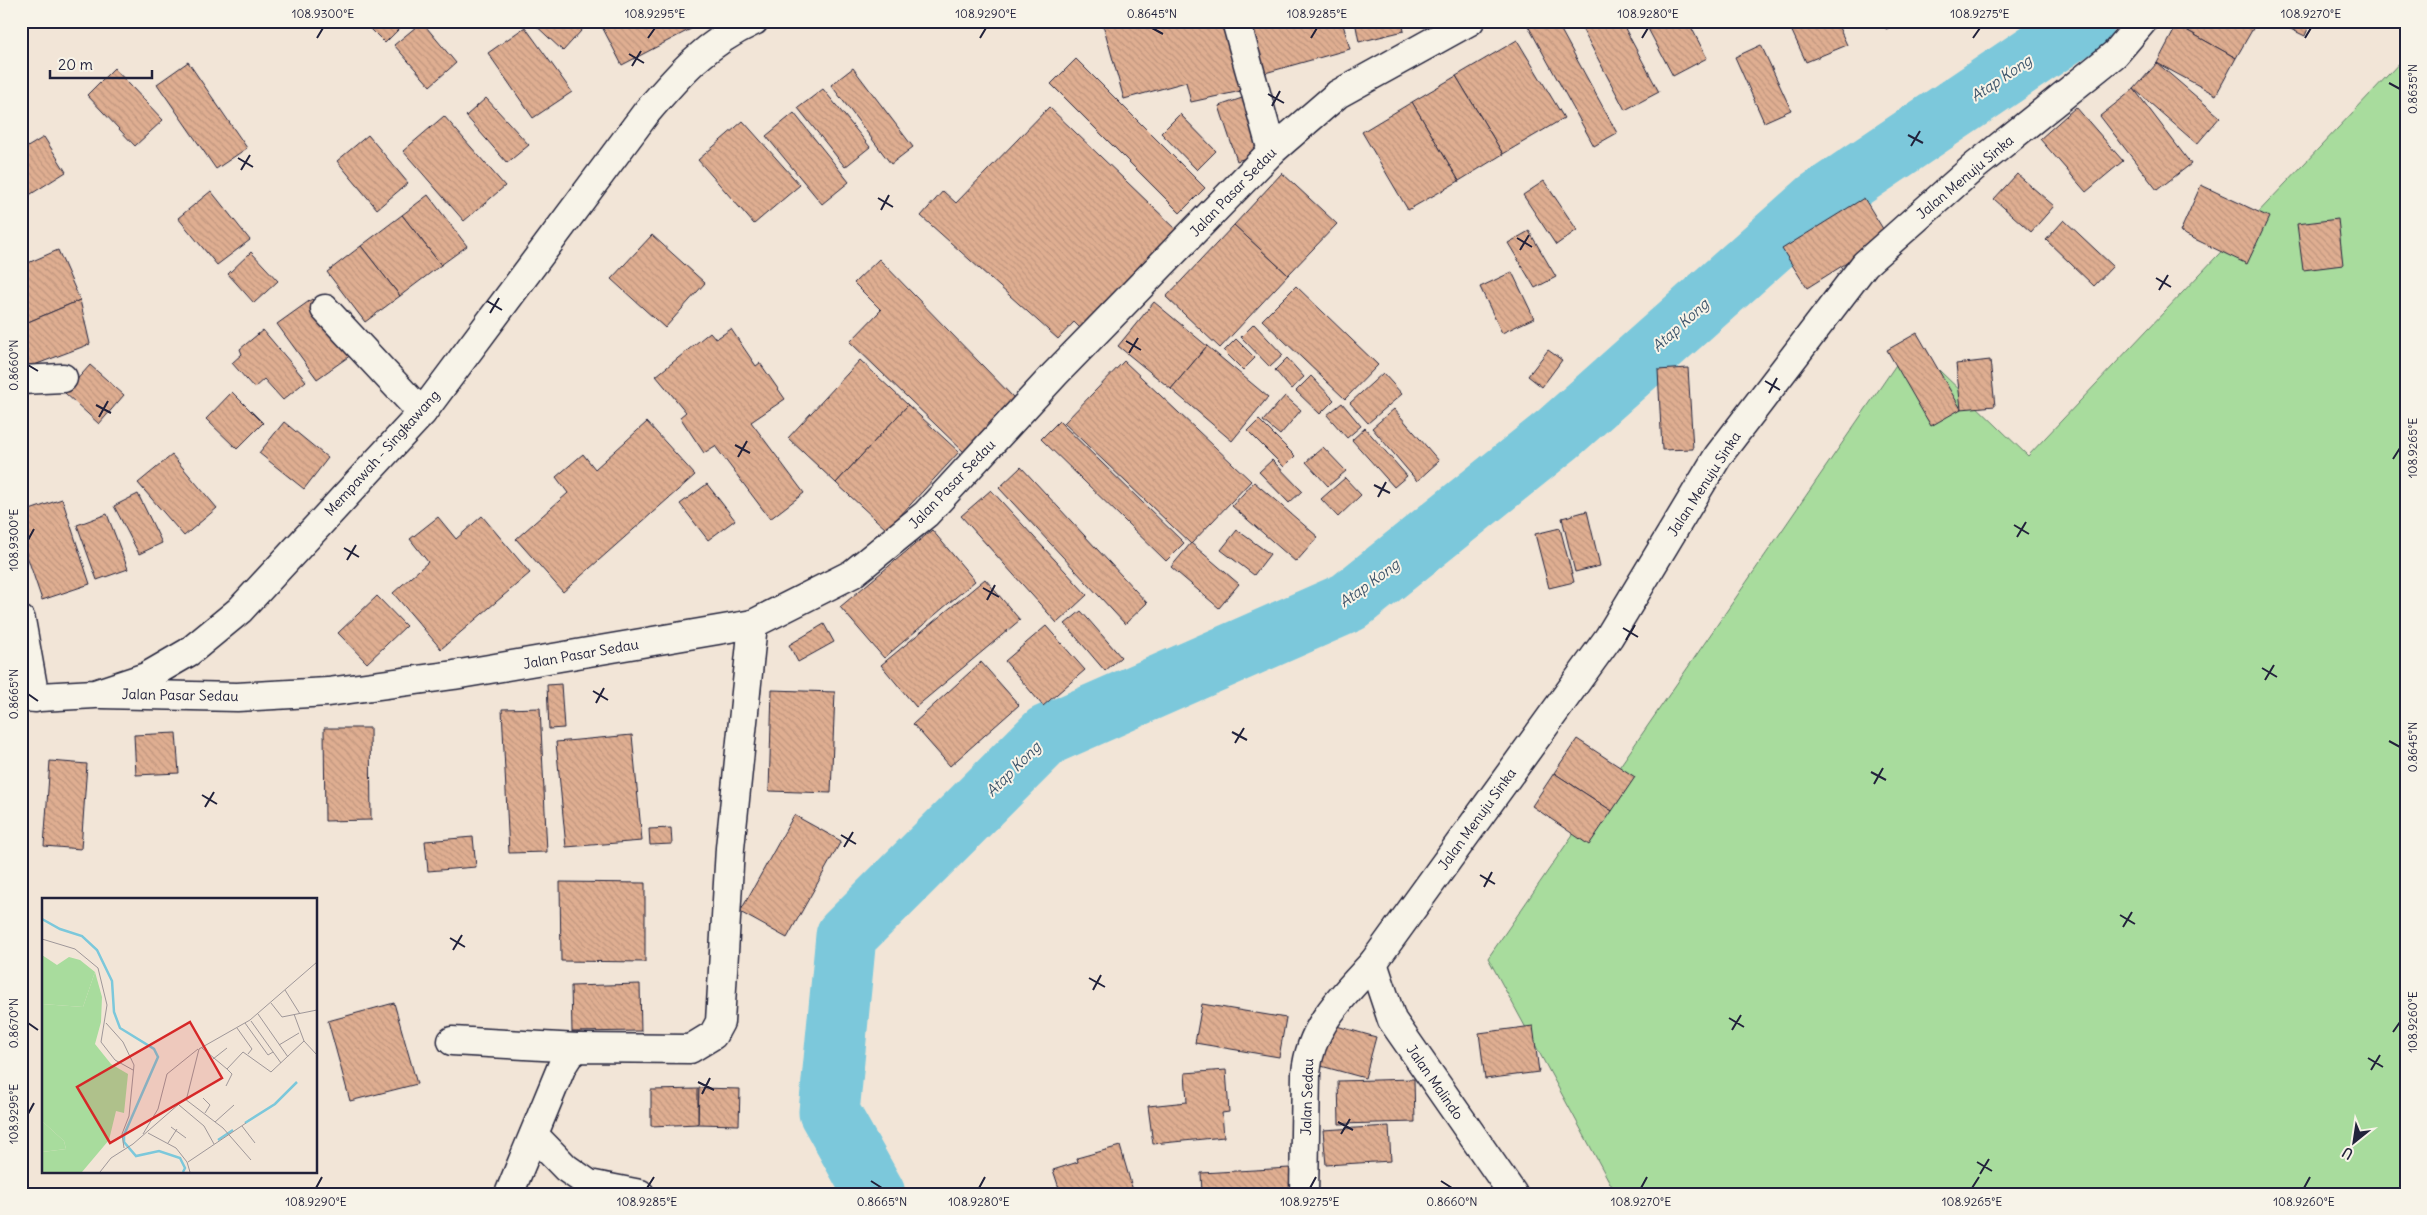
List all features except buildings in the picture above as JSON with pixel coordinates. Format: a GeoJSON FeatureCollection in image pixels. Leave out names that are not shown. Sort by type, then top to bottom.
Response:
{"type":"FeatureCollection","features":[{"type":"Feature","properties":{"kind":"main road","name":"Mempawah - Singkawang"},"geometry":{"type":"LineString","coordinates":[[28,698],[95,694],[146,677],[189,652],[240,610],[422,413],[646,113],[686,67],[717,40],[754,21]]}},
{"type":"Feature","properties":{"kind":"main road"},"geometry":{"type":"LineString","coordinates":[[1236,21],[1272,150]]}},
{"type":"Feature","properties":{"kind":"main road","name":"Jalan Pasar Sedau"},"geometry":{"type":"LineString","coordinates":[[95,694],[237,696],[328,692],[454,675],[753,624],[852,574],[926,514],[1055,374],[1272,150],[1338,94],[1470,21]]}},
{"type":"Feature","properties":{"kind":"main road","name":"Jalan Menuju Sinka"},"geometry":{"type":"LineString","coordinates":[[1373,963],[1609,636],[1718,456],[1865,264],[1974,167],[2114,54],[2143,21]]}},
{"type":"Feature","properties":{"kind":"main road"},"geometry":{"type":"LineString","coordinates":[[325,309],[422,413]]}},
{"type":"Feature","properties":{"kind":"main road"},"geometry":{"type":"LineString","coordinates":[[21,380],[63,378]]}},
{"type":"Feature","properties":{"kind":"main road"},"geometry":{"type":"LineString","coordinates":[[21,620],[28,698]]}},
{"type":"Feature","properties":{"kind":"main road"},"geometry":{"type":"LineString","coordinates":[[452,1041],[578,1048],[690,1049],[713,1034],[720,1022],[730,848],[753,624]]}},
{"type":"Feature","properties":{"kind":"main road","name":"Jalan Sedau"},"geometry":{"type":"LineString","coordinates":[[1304,1194],[1307,1056],[1313,1039],[1330,1010],[1373,963]]}},
{"type":"Feature","properties":{"kind":"main road","name":"Jalan Malindo"},"geometry":{"type":"LineString","coordinates":[[1373,963],[1392,1020],[1514,1194]]}},
{"type":"Feature","properties":{"kind":"main road"},"geometry":{"type":"LineString","coordinates":[[509,1194],[562,1066],[569,1055],[578,1048]]}},
{"type":"Feature","properties":{"kind":"main road"},"geometry":{"type":"LineString","coordinates":[[534,1135],[566,1168],[589,1184],[640,1194]]}},
{"type":"Feature","properties":{"kind":"green space"},"geometry":{"type":"Polygon","coordinates":[[[2406,56],[2406,1194],[1616,1194],[1488,958],[1911,343],[2028,456],[2406,56]]]}},
{"type":"Feature","properties":{"kind":"waterway","name":"Atap Kong"},"geometry":{"type":"LineString","coordinates":[[875,1194],[829,1112],[846,936],[1047,735],[1349,602],[1558,434],[1819,201],[2085,21]]}}]}
